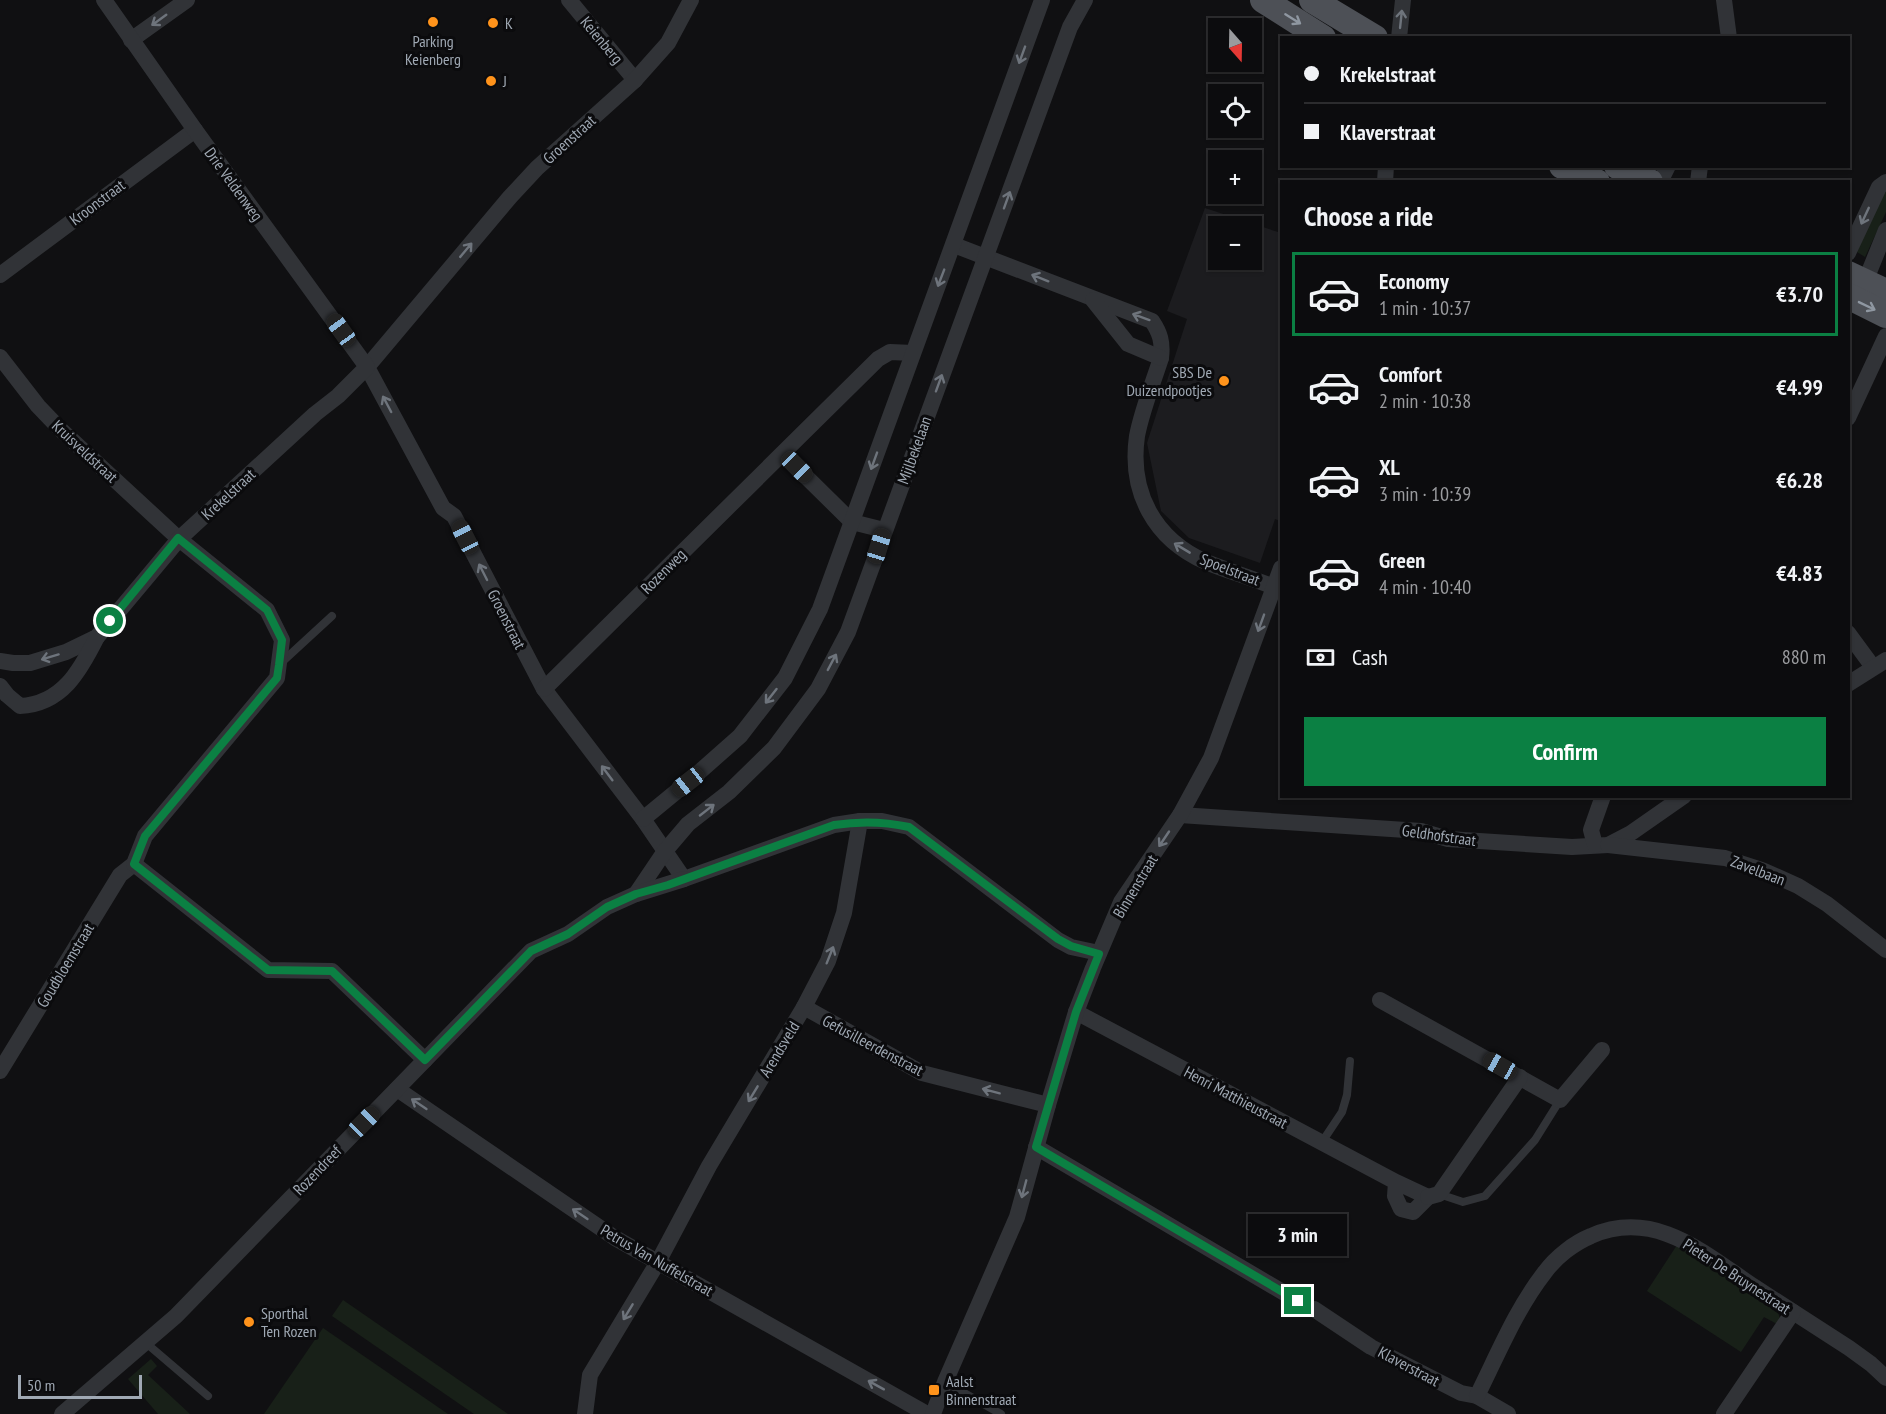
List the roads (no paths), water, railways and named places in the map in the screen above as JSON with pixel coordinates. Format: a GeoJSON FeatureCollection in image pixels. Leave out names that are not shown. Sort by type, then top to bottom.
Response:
{"type":"FeatureCollection","features":[{"type":"Feature","properties":{"kind":"main road"},"geometry":{"type":"LineString","coordinates":[[1263,0],[1320,36]]}},
{"type":"Feature","properties":{"kind":"main road"},"geometry":{"type":"LineString","coordinates":[[1312,0],[1372,36]]}},
{"type":"Feature","properties":{"kind":"main road"},"geometry":{"type":"LineString","coordinates":[[1566,168],[1593,180]]}},
{"type":"Feature","properties":{"kind":"main road"},"geometry":{"type":"LineString","coordinates":[[1621,168],[1646,180]]}},
{"type":"Feature","properties":{"kind":"main road"},"geometry":{"type":"LineString","coordinates":[[1862,286],[1886,315]]}},
{"type":"Feature","properties":{"kind":"street","name":"Drie Veldenweg"},"geometry":{"type":"LineString","coordinates":[[104,0],[367,367]]}},
{"type":"Feature","properties":{"kind":"street"},"geometry":{"type":"LineString","coordinates":[[131,40],[187,0]]}},
{"type":"Feature","properties":{"kind":"street","name":"Keienberg"},"geometry":{"type":"LineString","coordinates":[[569,0],[635,80]]}},
{"type":"Feature","properties":{"kind":"street","name":"Groenstraat"},"geometry":{"type":"LineString","coordinates":[[684,879],[665,850],[544,689],[454,516],[443,508],[367,367],[510,197],[537,168],[635,80],[668,43],[691,0]]}},
{"type":"Feature","properties":{"kind":"street","name":"Mijlbekelaan"},"geometry":{"type":"LineString","coordinates":[[642,819],[740,736],[785,678],[820,609],[1042,0]]}},
{"type":"Feature","properties":{"kind":"street","name":"Mijlbekelaan"},"geometry":{"type":"LineString","coordinates":[[665,850],[688,824],[729,792],[774,748],[818,689],[848,632],[1070,27],[1085,0]]}},
{"type":"Feature","properties":{"kind":"street"},"geometry":{"type":"LineString","coordinates":[[1399,36],[1403,0]]}},
{"type":"Feature","properties":{"kind":"street"},"geometry":{"type":"LineString","coordinates":[[1724,0],[1729,36]]}},
{"type":"Feature","properties":{"kind":"street","name":"Kroonstraat"},"geometry":{"type":"LineString","coordinates":[[0,275],[195,130]]}},
{"type":"Feature","properties":{"kind":"street"},"geometry":{"type":"LineString","coordinates":[[1850,249],[1879,187],[1886,182]]}},
{"type":"Feature","properties":{"kind":"street"},"geometry":{"type":"LineString","coordinates":[[1862,286],[1886,230]]}},
{"type":"Feature","properties":{"kind":"street","name":"Spoelstraat"},"geometry":{"type":"LineString","coordinates":[[954,245],[987,256],[1092,300],[1152,321],[1163,345],[1138,433],[1135,455],[1137,482],[1144,503],[1156,525],[1174,543],[1204,561],[1274,587]]}},
{"type":"Feature","properties":{"kind":"street","name":"Spoelstraat"},"geometry":{"type":"LineString","coordinates":[[1092,300],[1128,344],[1161,358]]}},
{"type":"Feature","properties":{"kind":"street"},"geometry":{"type":"LineString","coordinates":[[1850,414],[1886,336]]}},
{"type":"Feature","properties":{"kind":"street","name":"Rozenweg"},"geometry":{"type":"LineString","coordinates":[[544,689],[878,358],[890,352],[913,354]]}},
{"type":"Feature","properties":{"kind":"street","name":"Kruisveldstraat"},"geometry":{"type":"LineString","coordinates":[[0,357],[38,406],[178,538]]}},
{"type":"Feature","properties":{"kind":"street","name":"Krekelstraat"},"geometry":{"type":"LineString","coordinates":[[0,661],[30,663],[66,652],[97,637],[178,538],[315,414],[338,396],[367,367]]}},
{"type":"Feature","properties":{"kind":"street"},"geometry":{"type":"LineString","coordinates":[[783,454],[852,522],[884,530]]}},
{"type":"Feature","properties":{"kind":"street","name":"Goudbloemstraat"},"geometry":{"type":"LineString","coordinates":[[0,1071],[120,875],[134,864],[145,836],[277,678],[282,640],[267,610],[178,538]]}},
{"type":"Feature","properties":{"kind":"street","name":"Binnenstraat"},"geometry":{"type":"LineString","coordinates":[[933,1414],[1017,1217],[1076,1012],[1099,954],[1121,902],[1180,815],[1211,758],[1280,571]]}},
{"type":"Feature","properties":{"kind":"street"},"geometry":{"type":"LineString","coordinates":[[1850,635],[1880,663],[1850,683]]}},
{"type":"Feature","properties":{"kind":"street"},"geometry":{"type":"LineString","coordinates":[[0,686],[20,706],[41,703],[52,698],[61,692],[85,661],[97,637]]}},
{"type":"Feature","properties":{"kind":"street"},"geometry":{"type":"LineString","coordinates":[[1602,798],[1591,830],[1602,845]]}},
{"type":"Feature","properties":{"kind":"street","name":"Geldhofstraat"},"geometry":{"type":"LineString","coordinates":[[1180,815],[1421,831],[1448,839],[1572,847],[1602,845],[1631,833],[1681,798]]}},
{"type":"Feature","properties":{"kind":"street"},"geometry":{"type":"LineString","coordinates":[[684,879],[834,825],[860,821],[882,821],[909,827],[1058,939],[1071,946],[1099,954]]}},
{"type":"Feature","properties":{"kind":"street","name":"Arendsveld"},"geometry":{"type":"LineString","coordinates":[[585,1414],[590,1375],[658,1262],[710,1166],[804,1007],[828,961],[844,913],[860,821]]}},
{"type":"Feature","properties":{"kind":"street","name":"Zavelbaan"},"geometry":{"type":"LineString","coordinates":[[1602,845],[1725,858],[1762,870],[1798,886],[1827,904],[1886,950]]}},
{"type":"Feature","properties":{"kind":"street"},"geometry":{"type":"LineString","coordinates":[[636,894],[665,850]]}},
{"type":"Feature","properties":{"kind":"street"},"geometry":{"type":"LineString","coordinates":[[134,864],[268,970],[332,971],[425,1060]]}},
{"type":"Feature","properties":{"kind":"street","name":"Rozendreef"},"geometry":{"type":"LineString","coordinates":[[62,1414],[176,1316],[531,951],[568,934],[607,907],[636,894],[684,879]]}},
{"type":"Feature","properties":{"kind":"street"},"geometry":{"type":"LineString","coordinates":[[1380,1000],[1560,1100],[1602,1050]]}},
{"type":"Feature","properties":{"kind":"street","name":"Gefusilleerdenstraat"},"geometry":{"type":"LineString","coordinates":[[804,1007],[921,1073],[1048,1105]]}},
{"type":"Feature","properties":{"kind":"street","name":"Henri Matthieustraat"},"geometry":{"type":"LineString","coordinates":[[1076,1012],[1396,1182],[1433,1195]]}},
{"type":"Feature","properties":{"kind":"street"},"geometry":{"type":"LineString","coordinates":[[1433,1195],[1520,1077]]}},
{"type":"Feature","properties":{"kind":"street","name":"Petrus Van Nuffelstraat"},"geometry":{"type":"LineString","coordinates":[[397,1089],[615,1238],[927,1414]]}},
{"type":"Feature","properties":{"kind":"street"},"geometry":{"type":"LineString","coordinates":[[1036,1147],[1298,1301]]}},
{"type":"Feature","properties":{"kind":"street","name":"Pieter De Bruynestraat"},"geometry":{"type":"LineString","coordinates":[[1477,1396],[1526,1299],[1546,1270],[1575,1245],[1602,1231],[1626,1226],[1659,1230],[1680,1239],[1856,1353],[1886,1378]]}},
{"type":"Feature","properties":{"kind":"street","name":"Klaverstraat"},"geometry":{"type":"LineString","coordinates":[[1314,1309],[1371,1347],[1461,1394],[1477,1396],[1508,1414]]}},
{"type":"Feature","properties":{"kind":"street"},"geometry":{"type":"LineString","coordinates":[[1724,1414],[1793,1312]]}},
{"type":"Feature","properties":{"kind":"lane"},"geometry":{"type":"LineString","coordinates":[[279,665],[332,616]]}},
{"type":"Feature","properties":{"kind":"lane"},"geometry":{"type":"LineString","coordinates":[[1322,1142],[1341,1112],[1347,1095],[1350,1061]]}},
{"type":"Feature","properties":{"kind":"lane"},"geometry":{"type":"LineString","coordinates":[[1433,1195],[1463,1202],[1485,1196],[1535,1140],[1560,1100]]}},
{"type":"Feature","properties":{"kind":"lane"},"geometry":{"type":"LineString","coordinates":[[146,1343],[208,1396]]}},
{"type":"Feature","properties":{"kind":"lane"},"geometry":{"type":"LineString","coordinates":[[945,1382],[1001,1414]]}},
{"type":"Feature","properties":{"kind":"place","name":"Parking Keienberg"},"geometry":{"type":"Point","coordinates":[433,22]}},
{"type":"Feature","properties":{"kind":"place","name":"K"},"geometry":{"type":"Point","coordinates":[493,23]}},
{"type":"Feature","properties":{"kind":"place","name":"J"},"geometry":{"type":"Point","coordinates":[491,81]}},
{"type":"Feature","properties":{"kind":"place","name":"SBS De Duizendpootjes"},"geometry":{"type":"Point","coordinates":[1224,381]}},
{"type":"Feature","properties":{"kind":"place","name":"Sporthal Ten Rozen"},"geometry":{"type":"Point","coordinates":[249,1322]}},
{"type":"Feature","properties":{"kind":"place","name":"Aalst Binnenstraat"},"geometry":{"type":"Point","coordinates":[934,1390]}}]}
